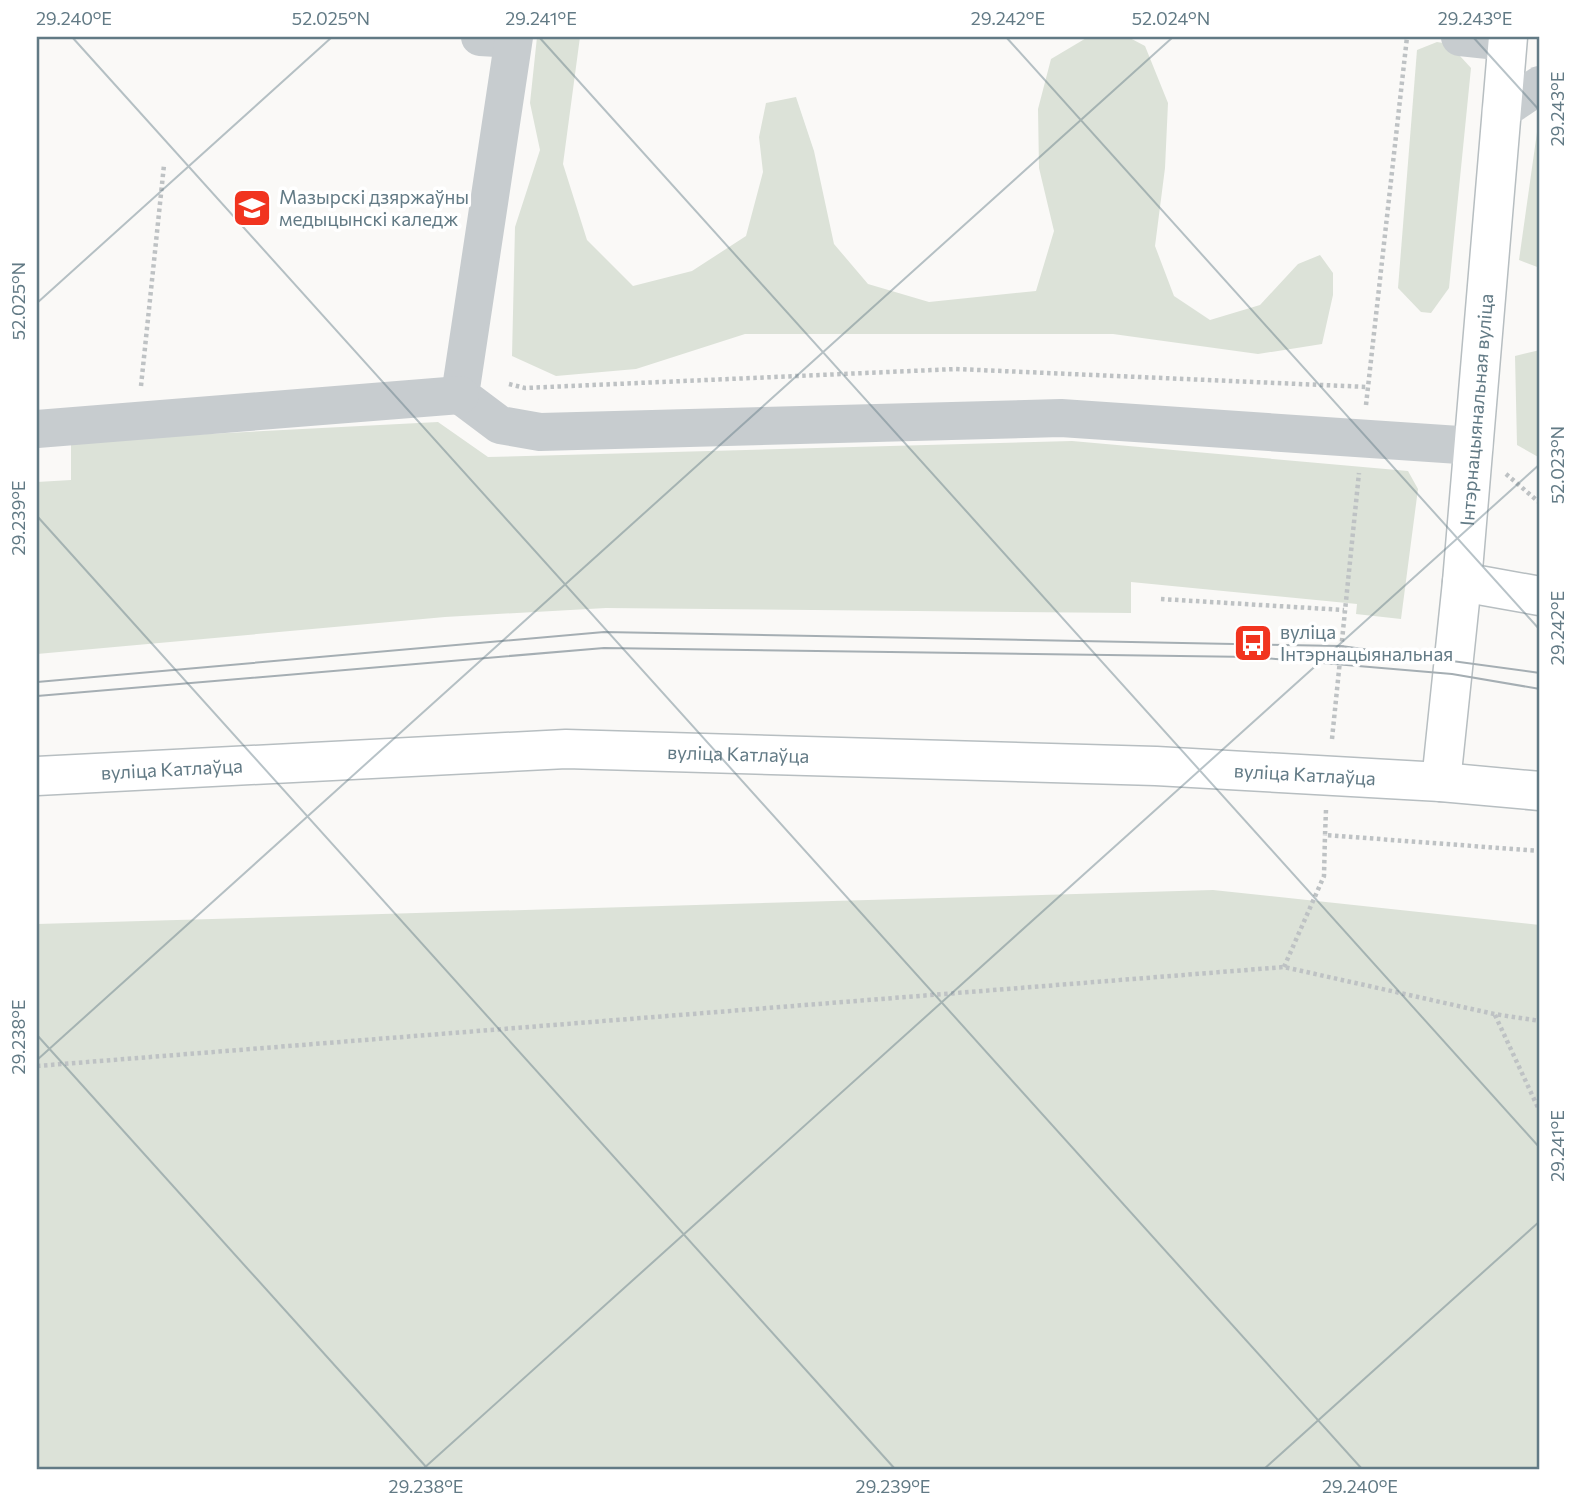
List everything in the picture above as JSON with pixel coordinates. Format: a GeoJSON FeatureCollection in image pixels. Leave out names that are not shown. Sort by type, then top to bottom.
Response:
{"type":"FeatureCollection","features":[{"type":"Feature","properties":{"kind":"main road","name":"Інтэрнацыянальная вуліца"},"geometry":{"type":"LineString","coordinates":[[1441,782],[1462,582],[1507,40]]}},
{"type":"Feature","properties":{"kind":"main road"},"geometry":{"type":"LineString","coordinates":[[1462,582],[1540,596]]}},
{"type":"Feature","properties":{"kind":"main road","name":"вуліца Катлаўца"},"geometry":{"type":"LineString","coordinates":[[37,776],[566,749],[1156,766],[1441,782],[1540,791]]}},
{"type":"Feature","properties":{"kind":"lane"},"geometry":{"type":"LineString","coordinates":[[1460,37],[1507,40]]}},
{"type":"Feature","properties":{"kind":"lane"},"geometry":{"type":"LineString","coordinates":[[502,38],[462,384],[500,425],[540,432],[1061,418],[1474,446]]}},
{"type":"Feature","properties":{"kind":"lane"},"geometry":{"type":"LineString","coordinates":[[1501,111],[1540,85]]}},
{"type":"Feature","properties":{"kind":"lane"},"geometry":{"type":"LineString","coordinates":[[37,429],[462,384]]}},
{"type":"Feature","properties":{"kind":"path"},"geometry":{"type":"LineString","coordinates":[[1283,967],[1324,876],[1328,775],[1344,610],[1406,37]]}},
{"type":"Feature","properties":{"kind":"path"},"geometry":{"type":"LineString","coordinates":[[137,419],[164,165]]}},
{"type":"Feature","properties":{"kind":"path"},"geometry":{"type":"LineString","coordinates":[[462,384],[525,388],[956,369],[1368,387]]}},
{"type":"Feature","properties":{"kind":"path"},"geometry":{"type":"LineString","coordinates":[[1161,599],[1344,610]]}},
{"type":"Feature","properties":{"kind":"path"},"geometry":{"type":"LineString","coordinates":[[1325,835],[1540,851]]}},
{"type":"Feature","properties":{"kind":"path"},"geometry":{"type":"LineString","coordinates":[[37,1066],[1283,967],[1494,1014],[1540,1021]]}},
{"type":"Feature","properties":{"kind":"path"},"geometry":{"type":"LineString","coordinates":[[1494,1014],[1540,1112]]}},
{"type":"Feature","properties":{"kind":"shaded area"},"geometry":{"type":"Polygon","coordinates":[[[537,37],[580,37],[563,164],[587,240],[633,286],[692,271],[746,236],[763,172],[759,137],[766,103],[796,97],[814,151],[834,244],[868,284],[929,302],[1036,291],[1054,231],[1039,168],[1038,109],[1051,59],[1088,37],[1128,37],[1145,46],[1168,103],[1165,168],[1155,246],[1174,296],[1210,320],[1260,305],[1298,264],[1320,255],[1333,273],[1333,295],[1322,344],[1258,354],[1113,334],[745,334],[636,369],[556,376],[512,356],[515,227],[540,150],[530,103],[537,37]]]}},
{"type":"Feature","properties":{"kind":"shaded area"},"geometry":{"type":"Polygon","coordinates":[[[1437,42],[1449,44],[1471,68],[1449,288],[1431,313],[1421,312],[1398,288],[1417,50],[1437,42]]]}},
{"type":"Feature","properties":{"kind":"shaded area"},"geometry":{"type":"Polygon","coordinates":[[[1540,111],[1540,268],[1519,260],[1540,111]]]}},
{"type":"Feature","properties":{"kind":"shaded area"},"geometry":{"type":"Polygon","coordinates":[[[1540,350],[1540,458],[1517,445],[1515,356],[1540,350]]]}},
{"type":"Feature","properties":{"kind":"shaded area"},"geometry":{"type":"Polygon","coordinates":[[[438,422],[488,457],[1072,441],[1408,471],[1418,489],[1401,619],[1356,614],[1357,604],[1131,582],[1131,613],[606,608],[445,617],[37,654],[37,482],[71,480],[71,441],[438,422]]]}},
{"type":"Feature","properties":{"kind":"shaded area"},"geometry":{"type":"Polygon","coordinates":[[[1213,890],[1540,925],[1540,1469],[37,1469],[37,924],[1213,890]]]}},
{"type":"Feature","properties":{"kind":"tram line"},"geometry":{"type":"LineString","coordinates":[[37,682],[604,632],[1341,646],[1540,673]]}},
{"type":"Feature","properties":{"kind":"tram line"},"geometry":{"type":"LineString","coordinates":[[37,696],[604,648],[1253,657],[1452,674],[1540,689]]}},
{"type":"Feature","properties":{"kind":"place","name":"Мазырскі дзяржаўны медыцынскі каледж"},"geometry":{"type":"Point","coordinates":[252,208]}},
{"type":"Feature","properties":{"kind":"place","name":"вуліца Інтэрнацыянальная"},"geometry":{"type":"Point","coordinates":[1253,643]}}]}
